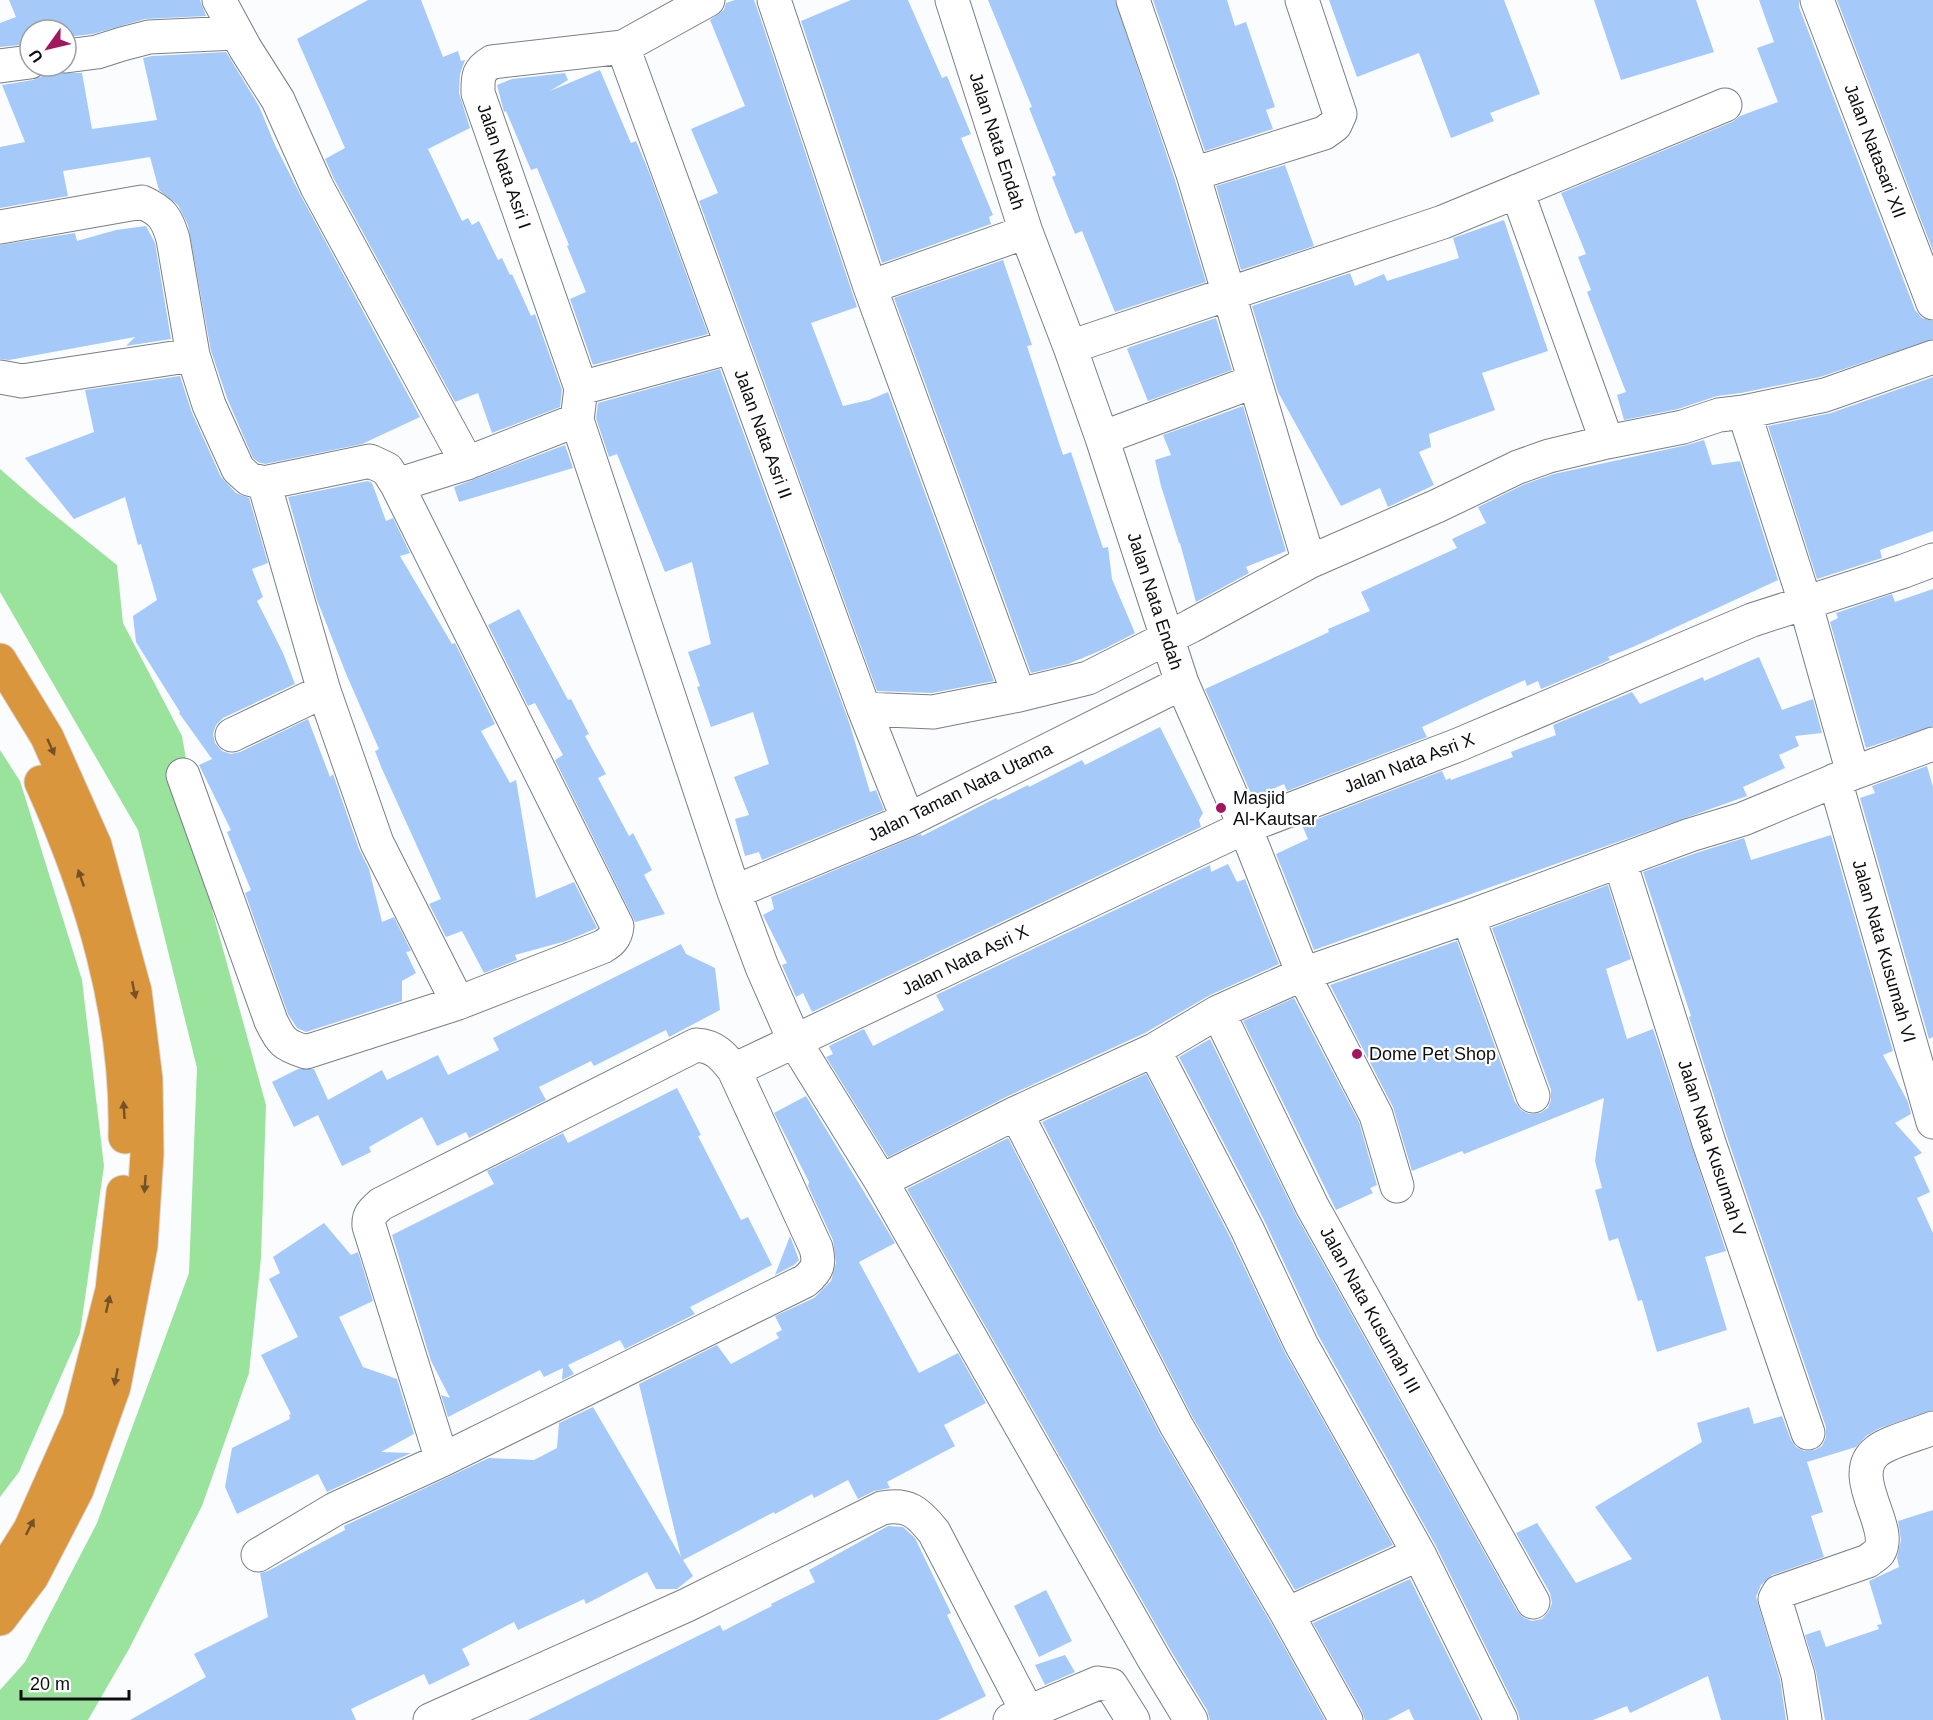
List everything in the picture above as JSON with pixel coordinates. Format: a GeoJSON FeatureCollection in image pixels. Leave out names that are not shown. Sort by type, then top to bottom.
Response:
{"type":"FeatureCollection","features":[{"type":"Feature","properties":{"kind":"highway"},"geometry":{"type":"LineString","coordinates":[[0,660],[46,737],[95,845],[135,991],[146,1079],[147,1143],[141,1246],[114,1387],[77,1490],[32,1577],[0,1619]]}},
{"type":"Feature","properties":{"kind":"highway"},"geometry":{"type":"LineString","coordinates":[[0,705],[19,731],[68,842],[90,903],[105,961],[121,1049],[125,1121],[123,1195],[112,1290],[79,1419],[30,1529],[0,1577]]}},
{"type":"Feature","properties":{"kind":"street"},"geometry":{"type":"LineString","coordinates":[[219,0],[236,33],[278,100],[317,187],[467,463]]}},
{"type":"Feature","properties":{"kind":"street","name":"Jalan Nata Asri I"},"geometry":{"type":"LineString","coordinates":[[581,388],[478,93],[478,79],[482,68],[492,62],[623,47],[708,0]]}},
{"type":"Feature","properties":{"kind":"street"},"geometry":{"type":"LineString","coordinates":[[774,0],[870,287],[1018,694]]}},
{"type":"Feature","properties":{"kind":"street","name":"Jalan Nata Endah"},"geometry":{"type":"LineString","coordinates":[[952,0],[1026,232],[1102,438],[1182,683],[1245,826],[1304,974],[1376,1115],[1397,1185]]}},
{"type":"Feature","properties":{"kind":"street"},"geometry":{"type":"LineString","coordinates":[[1133,0],[1193,174],[1308,562]]}},
{"type":"Feature","properties":{"kind":"street"},"geometry":{"type":"LineString","coordinates":[[1193,174],[1324,133],[1335,125],[1340,114],[1302,0]]}},
{"type":"Feature","properties":{"kind":"street","name":"Jalan Natasari XII"},"geometry":{"type":"LineString","coordinates":[[1817,0],[1933,303]]}},
{"type":"Feature","properties":{"kind":"street"},"geometry":{"type":"LineString","coordinates":[[78,54],[97,52],[149,37],[236,33]]}},
{"type":"Feature","properties":{"kind":"street","name":"Jalan Nata Asri II"},"geometry":{"type":"LineString","coordinates":[[623,47],[864,709],[908,820]]}},
{"type":"Feature","properties":{"kind":"street"},"geometry":{"type":"LineString","coordinates":[[0,66],[18,64]]}},
{"type":"Feature","properties":{"kind":"street"},"geometry":{"type":"LineString","coordinates":[[1070,347],[1443,222],[1725,105]]}},
{"type":"Feature","properties":{"kind":"street"},"geometry":{"type":"LineString","coordinates":[[1517,191],[1607,442]]}},
{"type":"Feature","properties":{"kind":"street"},"geometry":{"type":"LineString","coordinates":[[0,227],[142,202],[156,208],[168,222],[173,239],[193,355],[209,405],[237,469],[249,479],[264,483],[370,460],[387,469],[617,926],[614,938],[602,947],[458,1003],[306,1052],[288,1046],[277,1035],[270,1021],[183,775]]}},
{"type":"Feature","properties":{"kind":"street"},"geometry":{"type":"LineString","coordinates":[[870,287],[1026,232]]}},
{"type":"Feature","properties":{"kind":"street"},"geometry":{"type":"LineString","coordinates":[[731,347],[581,388],[577,420],[734,891],[762,967],[795,1042],[881,1181],[1191,1720]]}},
{"type":"Feature","properties":{"kind":"street"},"geometry":{"type":"LineString","coordinates":[[0,377],[22,381],[193,355]]}},
{"type":"Feature","properties":{"kind":"street"},"geometry":{"type":"LineString","coordinates":[[864,709],[933,712],[1088,678],[1308,562],[1437,506],[1518,466],[1607,442],[1683,427],[1719,415],[1825,395],[1933,357]]}},
{"type":"Feature","properties":{"kind":"street"},"geometry":{"type":"LineString","coordinates":[[1102,438],[1255,381]]}},
{"type":"Feature","properties":{"kind":"street","name":"Jalan Nata Kusumah VI"},"geometry":{"type":"LineString","coordinates":[[1744,412],[1805,602],[1844,777],[1923,1054],[1933,1122]]}},
{"type":"Feature","properties":{"kind":"street"},"geometry":{"type":"LineString","coordinates":[[397,485],[467,463],[577,420]]}},
{"type":"Feature","properties":{"kind":"street"},"geometry":{"type":"LineString","coordinates":[[264,483],[324,691],[378,843],[458,1003]]}},
{"type":"Feature","properties":{"kind":"street","name":"Jalan Nata Asri X"},"geometry":{"type":"LineString","coordinates":[[734,1070],[1245,826],[1458,745],[1752,620],[1933,560]]}},
{"type":"Feature","properties":{"kind":"street","name":"Jalan Taman Nata Utama"},"geometry":{"type":"LineString","coordinates":[[734,891],[908,820],[1182,683]]}},
{"type":"Feature","properties":{"kind":"street"},"geometry":{"type":"LineString","coordinates":[[232,735],[324,691]]}},
{"type":"Feature","properties":{"kind":"street"},"geometry":{"type":"LineString","coordinates":[[881,1181],[1016,1113],[1154,1050],[1218,1012],[1304,974],[1468,917],[1690,835],[1743,819],[1844,777],[1933,744]]}},
{"type":"Feature","properties":{"kind":"street","name":"Jalan Nata Kusumah V"},"geometry":{"type":"LineString","coordinates":[[1620,862],[1709,1143],[1808,1433]]}},
{"type":"Feature","properties":{"kind":"street"},"geometry":{"type":"LineString","coordinates":[[1468,917],[1533,1096]]}},
{"type":"Feature","properties":{"kind":"street","name":"Jalan Nata Kusumah III"},"geometry":{"type":"LineString","coordinates":[[1218,1012],[1312,1206],[1533,1602]]}},
{"type":"Feature","properties":{"kind":"street"},"geometry":{"type":"LineString","coordinates":[[258,1555],[335,1509],[441,1460],[805,1281],[816,1272],[820,1262],[816,1248],[734,1070],[722,1055],[709,1046],[696,1045],[381,1204],[371,1214],[369,1226],[441,1460]]}},
{"type":"Feature","properties":{"kind":"street"},"geometry":{"type":"LineString","coordinates":[[1154,1050],[1247,1229],[1301,1344],[1419,1554],[1501,1720]]}},
{"type":"Feature","properties":{"kind":"street"},"geometry":{"type":"LineString","coordinates":[[1016,1113],[1176,1425],[1287,1614],[1346,1720]]}},
{"type":"Feature","properties":{"kind":"street"},"geometry":{"type":"LineString","coordinates":[[1805,1720],[1798,1675],[1775,1599],[1779,1592],[1868,1561],[1879,1552],[1882,1539],[1866,1482],[1867,1463],[1878,1450],[1933,1428]]}},
{"type":"Feature","properties":{"kind":"street"},"geometry":{"type":"LineString","coordinates":[[430,1720],[687,1605],[882,1508],[898,1505],[910,1509],[923,1518],[934,1532],[1019,1716],[1098,1683],[1111,1685],[1133,1720]]}},
{"type":"Feature","properties":{"kind":"street"},"geometry":{"type":"LineString","coordinates":[[1287,1614],[1419,1554]]}},
{"type":"Feature","properties":{"kind":"green space"},"geometry":{"type":"Polygon","coordinates":[[[0,469],[117,565],[123,623],[182,736],[213,913],[266,1105],[261,1258],[249,1373],[202,1506],[129,1649],[88,1720],[0,1720],[0,1690],[25,1662],[97,1523],[189,1273],[197,1068],[138,830],[0,592],[0,469]]]}},
{"type":"Feature","properties":{"kind":"green space"},"geometry":{"type":"Polygon","coordinates":[[[0,750],[20,781],[82,980],[104,1166],[80,1333],[19,1472],[0,1497],[0,750]]]}},
{"type":"Feature","properties":{"kind":"building"},"geometry":{"type":"Polygon","coordinates":[[[9,0],[200,0],[206,16],[145,19],[93,34],[78,36],[78,18],[18,18],[18,45],[0,47],[0,23],[16,17],[9,0]]]}},
{"type":"Feature","properties":{"kind":"building"},"geometry":{"type":"Polygon","coordinates":[[[368,0],[421,0],[443,57],[458,51],[461,61],[465,60],[460,74],[459,93],[470,128],[428,149],[462,221],[468,218],[472,225],[479,221],[498,260],[502,258],[510,275],[512,274],[531,316],[535,314],[562,390],[560,407],[492,433],[478,393],[455,402],[325,159],[345,148],[297,39],[368,0]]]}},
{"type":"Feature","properties":{"kind":"building"},"geometry":{"type":"Polygon","coordinates":[[[735,0],[754,0],[756,5],[857,307],[811,323],[843,406],[869,400],[888,392],[994,681],[932,693],[877,691],[699,201],[718,193],[691,129],[745,106],[710,20],[724,10],[726,3],[735,0]]]}},
{"type":"Feature","properties":{"kind":"building"},"geometry":{"type":"Polygon","coordinates":[[[851,0],[908,0],[942,78],[947,76],[971,134],[961,138],[993,215],[989,217],[991,224],[882,263],[801,21],[851,0]]]}},
{"type":"Feature","properties":{"kind":"building"},"geometry":{"type":"Polygon","coordinates":[[[988,0],[1115,0],[1175,180],[1206,282],[1115,312],[1082,231],[1075,234],[1052,177],[1056,175],[1029,108],[1032,107],[988,0]]]}},
{"type":"Feature","properties":{"kind":"building"},"geometry":{"type":"Polygon","coordinates":[[[1153,0],[1227,0],[1235,26],[1246,22],[1275,107],[1266,110],[1273,129],[1205,151],[1153,0]]]}},
{"type":"Feature","properties":{"kind":"building"},"geometry":{"type":"Polygon","coordinates":[[[1329,0],[1504,0],[1540,94],[1490,113],[1494,121],[1451,138],[1419,53],[1357,77],[1329,0]]]}},
{"type":"Feature","properties":{"kind":"building"},"geometry":{"type":"Polygon","coordinates":[[[1594,0],[1696,0],[1714,52],[1621,80],[1594,0]]]}},
{"type":"Feature","properties":{"kind":"building"},"geometry":{"type":"Polygon","coordinates":[[[1759,0],[1799,0],[1799,7],[1915,310],[1922,318],[1933,321],[1933,339],[1820,377],[1717,396],[1678,409],[1624,420],[1617,395],[1626,392],[1587,292],[1591,290],[1578,257],[1586,254],[1561,193],[1778,102],[1757,48],[1774,42],[1759,0]]]}},
{"type":"Feature","properties":{"kind":"building"},"geometry":{"type":"Polygon","coordinates":[[[1837,0],[1933,0],[1933,251],[1837,0]]]}},
{"type":"Feature","properties":{"kind":"building"},"geometry":{"type":"Polygon","coordinates":[[[226,52],[259,106],[275,145],[301,196],[420,417],[362,444],[265,464],[253,458],[227,398],[211,351],[188,225],[178,205],[159,190],[150,157],[63,171],[68,196],[0,208],[0,147],[25,142],[2,85],[38,78],[78,78],[78,73],[82,73],[92,129],[157,120],[143,58],[226,52]]]}},
{"type":"Feature","properties":{"kind":"building"},"geometry":{"type":"Polygon","coordinates":[[[600,70],[631,143],[636,141],[649,172],[708,334],[593,365],[570,299],[586,292],[537,168],[531,170],[506,111],[504,112],[497,85],[512,79],[565,73],[568,80],[550,91],[600,70]]]}},
{"type":"Feature","properties":{"kind":"building"},"geometry":{"type":"Polygon","coordinates":[[[1285,165],[1314,246],[1241,270],[1216,186],[1285,165]]]}},
{"type":"Feature","properties":{"kind":"building"},"geometry":{"type":"Polygon","coordinates":[[[1504,220],[1548,351],[1482,373],[1495,410],[1429,434],[1431,447],[1419,452],[1434,485],[1388,507],[1380,488],[1341,506],[1278,392],[1252,306],[1350,273],[1355,286],[1384,274],[1387,281],[1459,258],[1453,238],[1504,220]]]}},
{"type":"Feature","properties":{"kind":"building"},"geometry":{"type":"Polygon","coordinates":[[[146,226],[155,243],[171,339],[126,346],[135,337],[9,360],[0,359],[0,245],[75,233],[77,241],[116,230],[146,226]]]}},
{"type":"Feature","properties":{"kind":"building"},"geometry":{"type":"Polygon","coordinates":[[[1003,260],[1032,345],[1027,346],[1063,455],[1071,452],[1103,548],[1108,547],[1112,579],[1135,633],[1068,664],[1031,673],[894,298],[1003,260]]]}},
{"type":"Feature","properties":{"kind":"building"},"geometry":{"type":"Polygon","coordinates":[[[1216,318],[1232,370],[1148,401],[1127,349],[1216,318]]]}},
{"type":"Feature","properties":{"kind":"building"},"geometry":{"type":"Polygon","coordinates":[[[720,369],[850,725],[870,792],[876,790],[884,810],[762,860],[759,852],[745,856],[735,819],[749,815],[734,777],[769,764],[753,712],[711,727],[688,652],[711,644],[692,562],[665,572],[617,454],[609,457],[596,418],[598,403],[720,369]]]}},
{"type":"Feature","properties":{"kind":"building"},"geometry":{"type":"Polygon","coordinates":[[[180,376],[192,413],[221,477],[236,493],[249,498],[268,563],[252,569],[263,597],[257,601],[283,653],[295,684],[223,718],[216,725],[213,734],[215,743],[222,751],[231,754],[240,752],[308,719],[330,777],[333,774],[359,849],[369,869],[382,922],[394,917],[411,951],[406,952],[416,973],[402,981],[402,1001],[306,1032],[297,1028],[288,1014],[245,893],[251,890],[227,832],[231,830],[199,765],[212,759],[179,713],[136,642],[133,616],[157,600],[141,544],[138,545],[125,497],[74,519],[25,458],[94,432],[85,390],[180,376]]]}},
{"type":"Feature","properties":{"kind":"building"},"geometry":{"type":"Polygon","coordinates":[[[1933,377],[1933,531],[1880,550],[1882,558],[1817,579],[1768,426],[1831,413],[1933,377]]]}},
{"type":"Feature","properties":{"kind":"building"},"geometry":{"type":"Polygon","coordinates":[[[1243,406],[1286,551],[1246,567],[1249,573],[1196,602],[1155,460],[1171,455],[1163,435],[1243,406]]]}},
{"type":"Feature","properties":{"kind":"building"},"geometry":{"type":"Polygon","coordinates":[[[1704,440],[1712,465],[1740,461],[1778,580],[1608,657],[1610,660],[1541,689],[1538,681],[1527,686],[1525,680],[1489,696],[1422,727],[1427,737],[1287,791],[1284,784],[1253,798],[1205,689],[1370,611],[1361,592],[1457,548],[1452,539],[1486,523],[1478,507],[1525,484],[1554,474],[1704,440]]]}},
{"type":"Feature","properties":{"kind":"building"},"geometry":{"type":"Polygon","coordinates":[[[565,445],[573,468],[459,502],[454,487],[565,445]]]}},
{"type":"Feature","properties":{"kind":"building"},"geometry":{"type":"Polygon","coordinates":[[[368,481],[372,483],[386,521],[393,518],[410,553],[400,556],[452,644],[455,643],[495,724],[481,731],[510,783],[516,780],[536,898],[574,882],[597,928],[566,941],[515,955],[517,960],[484,973],[462,931],[446,937],[429,904],[441,899],[382,769],[375,751],[379,749],[317,600],[288,497],[368,481]]]}},
{"type":"Feature","properties":{"kind":"building"},"geometry":{"type":"Polygon","coordinates":[[[1933,589],[1933,726],[1866,748],[1830,622],[1838,618],[1836,613],[1892,594],[1895,602],[1933,589]]]}},
{"type":"Feature","properties":{"kind":"building"},"geometry":{"type":"Polygon","coordinates":[[[519,609],[589,734],[585,736],[606,774],[598,778],[629,836],[633,833],[652,870],[644,875],[665,914],[635,922],[555,760],[563,755],[535,703],[528,706],[488,625],[519,609]]]}},
{"type":"Feature","properties":{"kind":"building"},"geometry":{"type":"Polygon","coordinates":[[[1759,657],[1782,710],[1813,699],[1822,733],[1795,736],[1799,746],[1779,755],[1785,768],[1743,787],[1747,796],[1314,950],[1276,854],[1308,839],[1302,825],[1442,771],[1446,780],[1450,778],[1451,780],[1513,757],[1511,752],[1556,735],[1553,725],[1632,692],[1640,704],[1703,677],[1704,681],[1759,657]]]}},
{"type":"Feature","properties":{"kind":"building"},"geometry":{"type":"Polygon","coordinates":[[[1160,727],[1203,813],[1199,820],[1201,827],[812,1012],[803,993],[796,997],[782,965],[787,963],[763,915],[774,909],[771,897],[921,834],[922,836],[996,798],[998,800],[1028,785],[1029,787],[1082,760],[1085,765],[1160,727]]]}},
{"type":"Feature","properties":{"kind":"building"},"geometry":{"type":"Polygon","coordinates":[[[1927,766],[1933,787],[1933,1037],[1929,1039],[1860,798],[1875,793],[1872,786],[1927,766]]]}},
{"type":"Feature","properties":{"kind":"building"},"geometry":{"type":"Polygon","coordinates":[[[1831,835],[1893,1051],[1883,1055],[1908,1102],[1911,1114],[1895,1123],[1922,1153],[1914,1157],[1930,1192],[1917,1198],[1933,1233],[1933,1410],[1880,1428],[1866,1436],[1856,1447],[1807,1462],[1823,1512],[1811,1516],[1824,1557],[1772,1575],[1761,1585],[1756,1597],[1780,1679],[1786,1720],[1721,1720],[1708,1676],[1630,1713],[1627,1706],[1593,1720],[1520,1720],[1436,1546],[1318,1335],[1264,1220],[1179,1057],[1210,1039],[1296,1215],[1517,1611],[1524,1618],[1532,1621],[1542,1619],[1552,1603],[1550,1593],[1516,1533],[1537,1523],[1576,1583],[1632,1559],[1595,1507],[1702,1442],[1697,1423],[1749,1407],[1754,1424],[1782,1416],[1791,1440],[1796,1447],[1804,1451],[1815,1450],[1822,1446],[1826,1437],[1826,1427],[1727,1137],[1689,1017],[1691,1016],[1643,872],[1744,838],[1751,860],[1831,835]]]}},
{"type":"Feature","properties":{"kind":"building"},"geometry":{"type":"Polygon","coordinates":[[[1228,864],[1237,882],[1245,879],[1279,964],[1210,995],[1145,1033],[1008,1096],[888,1157],[826,1057],[833,1054],[829,1046],[864,1029],[873,1046],[944,1010],[936,995],[1210,865],[1211,872],[1228,864]]]}},
{"type":"Feature","properties":{"kind":"building"},"geometry":{"type":"Polygon","coordinates":[[[1608,885],[1631,959],[1606,969],[1627,1039],[1653,1029],[1726,1251],[1705,1257],[1727,1330],[1657,1352],[1642,1300],[1638,1301],[1618,1238],[1609,1241],[1595,1190],[1602,1188],[1595,1161],[1604,1098],[1464,1154],[1462,1151],[1412,1171],[1393,1107],[1330,985],[1457,941],[1515,1102],[1521,1110],[1529,1114],[1540,1113],[1548,1108],[1551,1090],[1492,928],[1608,885]]]}},
{"type":"Feature","properties":{"kind":"building"},"geometry":{"type":"Polygon","coordinates":[[[681,944],[686,954],[715,968],[720,1010],[669,1037],[666,1030],[594,1066],[591,1061],[539,1087],[546,1100],[469,1138],[466,1132],[437,1146],[422,1117],[369,1147],[371,1152],[342,1166],[318,1115],[294,1127],[272,1082],[298,1069],[314,1069],[328,1100],[382,1070],[387,1080],[438,1055],[448,1075],[499,1050],[493,1038],[681,944]]]}},
{"type":"Feature","properties":{"kind":"building"},"geometry":{"type":"Polygon","coordinates":[[[1294,998],[1359,1122],[1377,1185],[1370,1188],[1373,1193],[1336,1210],[1243,1021],[1294,998]]]}},
{"type":"Feature","properties":{"kind":"building"},"geometry":{"type":"Polygon","coordinates":[[[1146,1074],[1230,1237],[1285,1353],[1393,1545],[1295,1590],[1192,1416],[1042,1122],[1146,1074]]]}},
{"type":"Feature","properties":{"kind":"building"},"geometry":{"type":"Polygon","coordinates":[[[677,1088],[701,1135],[698,1136],[741,1220],[748,1217],[772,1265],[690,1307],[695,1314],[625,1349],[620,1340],[568,1365],[574,1374],[562,1380],[563,1368],[544,1377],[540,1370],[448,1417],[441,1395],[450,1398],[431,1361],[392,1235],[494,1184],[487,1171],[563,1133],[568,1143],[677,1088]]]}},
{"type":"Feature","properties":{"kind":"building"},"geometry":{"type":"Polygon","coordinates":[[[806,1096],[895,1243],[859,1262],[919,1373],[958,1353],[986,1403],[944,1425],[955,1446],[887,1482],[890,1488],[874,1491],[858,1499],[848,1480],[814,1498],[812,1494],[775,1514],[774,1512],[683,1560],[693,1576],[677,1589],[656,1589],[647,1572],[586,1604],[584,1599],[518,1630],[514,1622],[462,1649],[470,1665],[429,1685],[424,1674],[351,1709],[356,1720],[130,1720],[206,1677],[194,1654],[268,1617],[260,1573],[268,1571],[345,1530],[344,1526],[489,1458],[534,1460],[557,1448],[559,1423],[593,1407],[681,1557],[639,1384],[717,1345],[731,1364],[779,1338],[776,1333],[782,1330],[775,1316],[814,1298],[831,1281],[836,1263],[833,1240],[808,1186],[809,1182],[774,1113],[806,1096]]]}},
{"type":"Feature","properties":{"kind":"building"},"geometry":{"type":"Polygon","coordinates":[[[1008,1138],[1160,1434],[1325,1720],[1210,1720],[1207,1710],[907,1189],[1008,1138]]]}},
{"type":"Feature","properties":{"kind":"building"},"geometry":{"type":"Polygon","coordinates":[[[324,1223],[351,1255],[358,1252],[373,1301],[339,1317],[363,1367],[397,1379],[414,1434],[381,1452],[411,1453],[327,1492],[318,1474],[237,1514],[225,1487],[232,1448],[290,1419],[291,1414],[261,1355],[298,1337],[269,1279],[280,1273],[273,1257],[324,1223]]]}},
{"type":"Feature","properties":{"kind":"building"},"geometry":{"type":"Polygon","coordinates":[[[790,1236],[799,1260],[775,1275],[790,1236]]]}},
{"type":"Feature","properties":{"kind":"building"},"geometry":{"type":"Polygon","coordinates":[[[1933,1510],[1933,1720],[1825,1720],[1816,1672],[1805,1635],[1820,1630],[1826,1647],[1879,1629],[1877,1625],[1882,1624],[1869,1581],[1899,1567],[1897,1558],[1901,1540],[1898,1521],[1933,1510]]]}},
{"type":"Feature","properties":{"kind":"building"},"geometry":{"type":"Polygon","coordinates":[[[888,1526],[903,1527],[915,1538],[951,1613],[947,1615],[986,1696],[938,1720],[528,1720],[720,1625],[723,1631],[772,1606],[771,1604],[815,1582],[809,1570],[888,1526]]]}},
{"type":"Feature","properties":{"kind":"building"},"geometry":{"type":"Polygon","coordinates":[[[1410,1579],[1480,1720],[1414,1720],[1409,1709],[1388,1720],[1365,1720],[1313,1623],[1410,1579]]]}},
{"type":"Feature","properties":{"kind":"building"},"geometry":{"type":"Polygon","coordinates":[[[1046,1590],[1072,1641],[1039,1657],[1014,1606],[1046,1590]]]}},
{"type":"Feature","properties":{"kind":"building"},"geometry":{"type":"Polygon","coordinates":[[[1065,1655],[1075,1672],[1045,1685],[1035,1665],[1065,1655]]]}},
{"type":"Feature","properties":{"kind":"place","name":"Masjid Al-Kautsar"},"geometry":{"type":"Point","coordinates":[1221,808]}},
{"type":"Feature","properties":{"kind":"place","name":"Dome Pet Shop"},"geometry":{"type":"Point","coordinates":[1357,1054]}}]}
